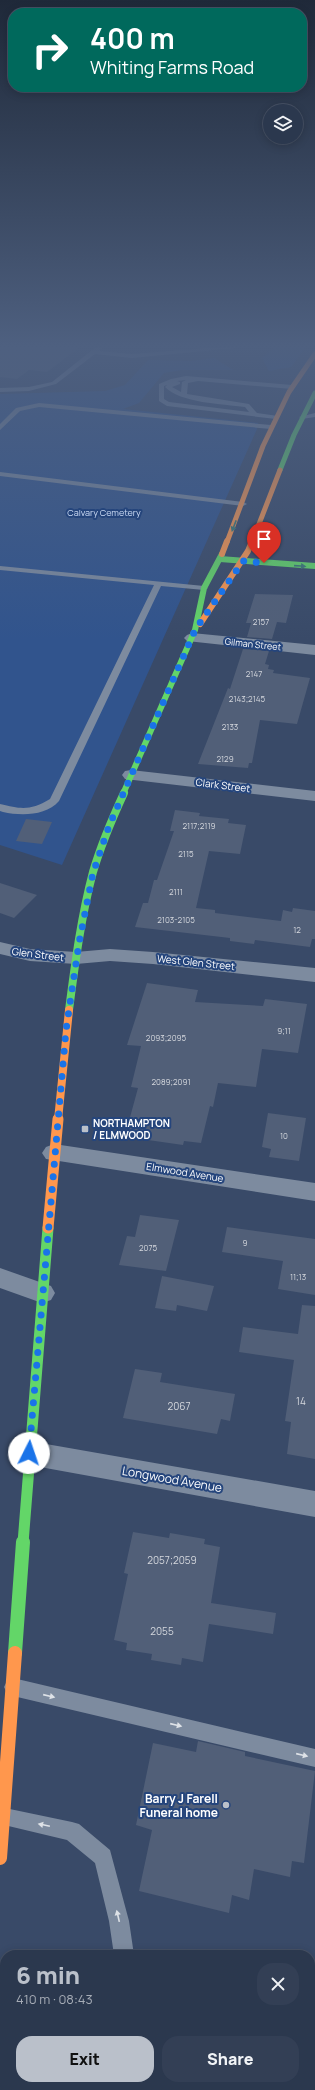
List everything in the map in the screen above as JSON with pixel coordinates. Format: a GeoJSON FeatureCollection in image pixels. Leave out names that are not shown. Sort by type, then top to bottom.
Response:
{"type":"FeatureCollection","features":[{"type":"Feature","properties":{"kind":"main road"},"geometry":{"type":"LineString","coordinates":[[0,1858],[11,1687],[14,1603],[29,1453],[54,1153],[66,1030],[76,958],[93,873],[109,826],[194,634],[243,561],[241,550],[243,504],[265,445]]}},
{"type":"Feature","properties":{"kind":"main road"},"geometry":{"type":"LineString","coordinates":[[279,472],[280,445]]}},
{"type":"Feature","properties":{"kind":"main road"},"geometry":{"type":"LineString","coordinates":[[194,634],[204,588],[220,559],[241,550],[279,472],[290,445]]}},
{"type":"Feature","properties":{"kind":"main road"},"geometry":{"type":"LineString","coordinates":[[272,553],[315,558]]}},
{"type":"Feature","properties":{"kind":"main road"},"geometry":{"type":"LineString","coordinates":[[220,559],[315,566]]}},
{"type":"Feature","properties":{"kind":"street","name":"Gilman Street"},"geometry":{"type":"LineString","coordinates":[[194,634],[315,650]]}},
{"type":"Feature","properties":{"kind":"street","name":"Clark Street"},"geometry":{"type":"LineString","coordinates":[[131,775],[315,796]]}},
{"type":"Feature","properties":{"kind":"street","name":"Glen Street"},"geometry":{"type":"LineString","coordinates":[[0,948],[30,955],[76,958]]}},
{"type":"Feature","properties":{"kind":"street","name":"West Glen Street"},"geometry":{"type":"LineString","coordinates":[[76,958],[110,955],[153,958],[315,975]]}},
{"type":"Feature","properties":{"kind":"street","name":"Elmwood Avenue"},"geometry":{"type":"LineString","coordinates":[[54,1153],[315,1192]]}},
{"type":"Feature","properties":{"kind":"street"},"geometry":{"type":"LineString","coordinates":[[0,1278],[42,1293]]}},
{"type":"Feature","properties":{"kind":"street","name":"Longwood Avenue"},"geometry":{"type":"LineString","coordinates":[[29,1453],[315,1504]]}},
{"type":"Feature","properties":{"kind":"lane"},"geometry":{"type":"LineString","coordinates":[[0,474],[243,504]]}},
{"type":"Feature","properties":{"kind":"lane"},"geometry":{"type":"LineString","coordinates":[[0,568],[204,588]]}},
{"type":"Feature","properties":{"kind":"lane"},"geometry":{"type":"LineString","coordinates":[[0,807],[14,812],[31,811],[44,807],[54,801],[159,583]]}},
{"type":"Feature","properties":{"kind":"lane"},"geometry":{"type":"LineString","coordinates":[[11,1687],[315,1758]]}},
{"type":"Feature","properties":{"kind":"lane"},"geometry":{"type":"LineString","coordinates":[[3,1816],[72,1831],[103,1857],[119,1921],[123,1950]]}},
{"type":"Feature","properties":{"kind":"green space","name":"Calvary Cemetery"},"geometry":{"type":"Polygon","coordinates":[[[0,445],[250,445],[62,865],[0,845],[0,445]]]}},
{"type":"Feature","properties":{"kind":"building"},"geometry":{"type":"Polygon","coordinates":[[[255,594],[293,595],[286,623],[277,622],[272,639],[247,637],[251,623],[246,623],[255,594]]]}},
{"type":"Feature","properties":{"kind":"building"},"geometry":{"type":"Polygon","coordinates":[[[243,649],[269,651],[265,664],[269,665],[268,669],[274,670],[273,673],[310,678],[297,724],[260,720],[252,763],[249,763],[248,768],[198,764],[228,688],[230,689],[243,649]]]}},
{"type":"Feature","properties":{"kind":"building"},"geometry":{"type":"Polygon","coordinates":[[[175,810],[200,813],[199,816],[229,819],[228,823],[246,825],[240,854],[209,851],[196,908],[215,910],[215,913],[281,921],[283,910],[292,912],[293,908],[315,911],[315,939],[312,939],[310,947],[255,940],[254,944],[230,941],[230,938],[135,927],[143,903],[148,903],[154,880],[157,880],[174,831],[170,831],[175,810]]]}},
{"type":"Feature","properties":{"kind":"building"},"geometry":{"type":"Polygon","coordinates":[[[26,819],[52,822],[42,844],[16,841],[26,819]]]}},
{"type":"Feature","properties":{"kind":"building"},"geometry":{"type":"Polygon","coordinates":[[[0,883],[37,895],[14,918],[0,913],[0,883]]]}},
{"type":"Feature","properties":{"kind":"building"},"geometry":{"type":"Polygon","coordinates":[[[147,983],[198,990],[195,1002],[263,1006],[265,999],[307,1004],[298,1053],[262,1049],[256,1087],[218,1083],[213,1107],[210,1106],[201,1143],[184,1141],[183,1145],[141,1139],[142,1135],[126,1132],[138,1088],[131,1087],[141,1046],[127,1045],[147,983]]]}},
{"type":"Feature","properties":{"kind":"building"},"geometry":{"type":"Polygon","coordinates":[[[268,1113],[306,1118],[299,1161],[269,1157],[271,1149],[262,1147],[268,1113]]]}},
{"type":"Feature","properties":{"kind":"building"},"geometry":{"type":"Polygon","coordinates":[[[140,1215],[179,1220],[166,1271],[119,1265],[127,1236],[135,1237],[140,1215]]]}},
{"type":"Feature","properties":{"kind":"building"},"geometry":{"type":"Polygon","coordinates":[[[227,1227],[315,1239],[315,1295],[278,1289],[283,1261],[222,1252],[227,1227]]]}},
{"type":"Feature","properties":{"kind":"building"},"geometry":{"type":"Polygon","coordinates":[[[162,1276],[214,1286],[207,1311],[177,1305],[176,1311],[155,1308],[162,1276]]]}},
{"type":"Feature","properties":{"kind":"building"},"geometry":{"type":"Polygon","coordinates":[[[302,1305],[315,1306],[315,1459],[287,1454],[291,1422],[285,1421],[294,1360],[239,1352],[243,1327],[298,1334],[302,1305]]]}},
{"type":"Feature","properties":{"kind":"building"},"geometry":{"type":"Polygon","coordinates":[[[135,1369],[162,1373],[160,1382],[235,1394],[230,1421],[221,1419],[217,1434],[123,1418],[135,1369]]]}},
{"type":"Feature","properties":{"kind":"building"},"geometry":{"type":"Polygon","coordinates":[[[133,1532],[169,1538],[170,1533],[205,1539],[204,1544],[220,1547],[211,1603],[276,1613],[273,1634],[209,1624],[203,1662],[182,1658],[181,1665],[151,1660],[152,1654],[126,1650],[127,1643],[114,1640],[128,1574],[124,1573],[133,1532]]]}},
{"type":"Feature","properties":{"kind":"building","name":"Barry J Farell Funeral home"},"geometry":{"type":"Polygon","coordinates":[[[198,1741],[245,1752],[245,1756],[315,1771],[304,1863],[292,1861],[290,1877],[254,1869],[249,1900],[232,1895],[229,1913],[139,1891],[152,1830],[136,1825],[153,1743],[196,1752],[198,1741]]]}},
{"type":"Feature","properties":{"kind":"traffic: fast"},"geometry":{"type":"LineString","coordinates":[[280,470],[290,445]]}},
{"type":"Feature","properties":{"kind":"traffic: fast"},"geometry":{"type":"LineString","coordinates":[[69,1010],[76,958],[93,873],[109,826],[195,630],[204,588],[222,554]]}},
{"type":"Feature","properties":{"kind":"traffic: fast"},"geometry":{"type":"LineString","coordinates":[[220,559],[315,566]]}},
{"type":"Feature","properties":{"kind":"traffic: fast"},"geometry":{"type":"LineString","coordinates":[[15,1653],[32,1409],[48,1228]]}},
{"type":"Feature","properties":{"kind":"traffic: slow"},"geometry":{"type":"LineString","coordinates":[[222,554],[264,445]]}},
{"type":"Feature","properties":{"kind":"traffic: slow"},"geometry":{"type":"LineString","coordinates":[[200,624],[248,551],[280,470]]}},
{"type":"Feature","properties":{"kind":"traffic: slow"},"geometry":{"type":"LineString","coordinates":[[48,1228],[69,1010]]}},
{"type":"Feature","properties":{"kind":"traffic: slow"},"geometry":{"type":"LineString","coordinates":[[0,1858],[15,1653]]}},
{"type":"Feature","properties":{"kind":"place","name":"NORTHAMPTON / ELMWOOD"},"geometry":{"type":"Point","coordinates":[85,1129]}},
{"type":"Feature","properties":{"kind":"place","name":"Barry J Farell Funeral home"},"geometry":{"type":"Point","coordinates":[226,1805]}},
{"type":"Feature","properties":{"kind":"route"},"geometry":{"type":"LineString","coordinates":[[29,1453],[66,1030],[76,958],[93,873],[109,826],[195,630],[243,561],[264,563]]}}]}
